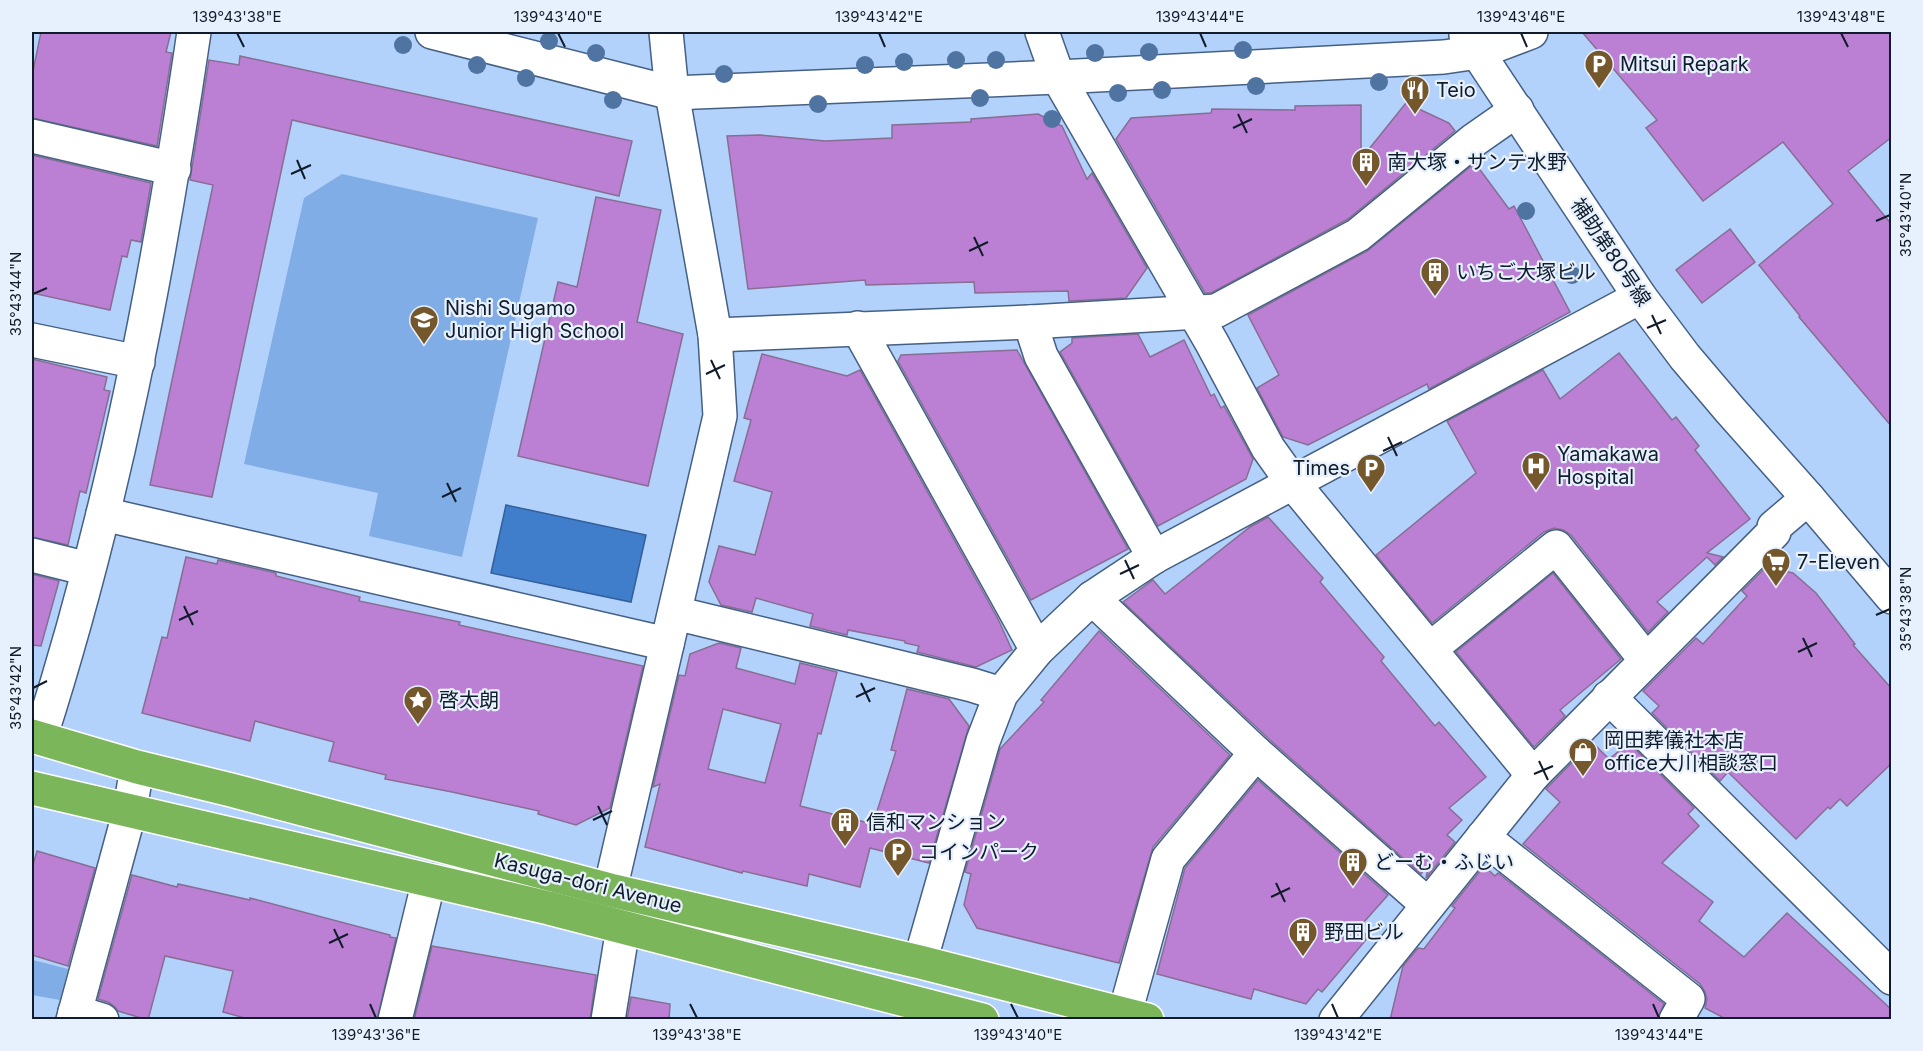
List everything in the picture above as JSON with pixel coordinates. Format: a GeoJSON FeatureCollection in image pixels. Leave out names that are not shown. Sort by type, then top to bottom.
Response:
{"type":"FeatureCollection","features":[{"type":"Feature","properties":{"kind":"highway","name":"Kasuga-dori Avenue"},"geometry":{"type":"LineString","coordinates":[[36,737],[137,767],[610,890],[920,962],[1136,1016]]}},
{"type":"Feature","properties":{"kind":"highway","name":"Kasuga-dori Avenue"},"geometry":{"type":"LineString","coordinates":[[32,788],[429,880],[982,1020]]}},
{"type":"Feature","properties":{"kind":"street"},"geometry":{"type":"LineString","coordinates":[[36,737],[103,514],[138,362],[174,169],[194,32]]}},
{"type":"Feature","properties":{"kind":"street"},"geometry":{"type":"LineString","coordinates":[[432,32],[672,93],[1058,78],[1414,60],[1471,42],[1531,32]]}},
{"type":"Feature","properties":{"kind":"street"},"geometry":{"type":"LineString","coordinates":[[610,890],[720,416],[715,335],[672,93],[666,32]]}},
{"type":"Feature","properties":{"kind":"street"},"geometry":{"type":"LineString","coordinates":[[1042,32],[1058,78],[1193,312],[1268,448],[1293,483],[1533,775]]}},
{"type":"Feature","properties":{"kind":"street","name":"補助第80号線"},"geometry":{"type":"LineString","coordinates":[[1471,42],[1640,297],[1685,357],[1808,498],[1887,582]]}},
{"type":"Feature","properties":{"kind":"street"},"geometry":{"type":"LineString","coordinates":[[715,335],[1030,322],[1216,311],[1358,235],[1474,140],[1517,110]]}},
{"type":"Feature","properties":{"kind":"street"},"geometry":{"type":"LineString","coordinates":[[32,136],[174,169]]}},
{"type":"Feature","properties":{"kind":"street"},"geometry":{"type":"LineString","coordinates":[[920,962],[983,741],[1001,694],[1037,650],[1092,598],[1154,557],[1640,297]]}},
{"type":"Feature","properties":{"kind":"street"},"geometry":{"type":"LineString","coordinates":[[1030,322],[1041,356],[1154,557]]}},
{"type":"Feature","properties":{"kind":"street"},"geometry":{"type":"LineString","coordinates":[[858,328],[1037,650]]}},
{"type":"Feature","properties":{"kind":"street"},"geometry":{"type":"LineString","coordinates":[[32,340],[138,362]]}},
{"type":"Feature","properties":{"kind":"street"},"geometry":{"type":"LineString","coordinates":[[1336,1020],[1533,775],[1774,532],[1774,527],[1808,498]]}},
{"type":"Feature","properties":{"kind":"street"},"geometry":{"type":"LineString","coordinates":[[103,514],[667,644]]}},
{"type":"Feature","properties":{"kind":"street"},"geometry":{"type":"LineString","coordinates":[[1430,649],[1556,547],[1646,660]]}},
{"type":"Feature","properties":{"kind":"street"},"geometry":{"type":"LineString","coordinates":[[32,555],[88,569]]}},
{"type":"Feature","properties":{"kind":"street"},"geometry":{"type":"LineString","coordinates":[[1092,598],[1256,753],[1428,905]]}},
{"type":"Feature","properties":{"kind":"street"},"geometry":{"type":"LineString","coordinates":[[675,613],[1001,694]]}},
{"type":"Feature","properties":{"kind":"street"},"geometry":{"type":"LineString","coordinates":[[1609,697],[1892,978]]}},
{"type":"Feature","properties":{"kind":"street"},"geometry":{"type":"LineString","coordinates":[[1136,1016],[1168,859],[1256,753]]}},
{"type":"Feature","properties":{"kind":"street"},"geometry":{"type":"LineString","coordinates":[[83,1017],[130,810],[137,767]]}},
{"type":"Feature","properties":{"kind":"street"},"geometry":{"type":"LineString","coordinates":[[1483,837],[1688,999],[1676,1020]]}},
{"type":"Feature","properties":{"kind":"street"},"geometry":{"type":"LineString","coordinates":[[395,1020],[429,880]]}},
{"type":"Feature","properties":{"kind":"street"},"geometry":{"type":"LineString","coordinates":[[608,1020],[623,928]]}},
{"type":"Feature","properties":{"kind":"shaded area"},"geometry":{"type":"Polygon","coordinates":[[[342,174],[538,218],[462,557],[369,536],[378,493],[244,464],[304,198],[342,174]]]}},
{"type":"Feature","properties":{"kind":"shaded area"},"geometry":{"type":"Polygon","coordinates":[[[506,505],[646,535],[631,602],[491,573],[506,505]]]}},
{"type":"Feature","properties":{"kind":"shaded area"},"geometry":{"type":"Polygon","coordinates":[[[33,960],[68,969],[60,1000],[32,995],[33,960]]]}},
{"type":"Feature","properties":{"kind":"building"},"geometry":{"type":"Polygon","coordinates":[[[41,32],[171,32],[166,52],[172,53],[157,146],[32,118],[32,76],[41,32]]]}},
{"type":"Feature","properties":{"kind":"building"},"geometry":{"type":"Polygon","coordinates":[[[1582,32],[1892,32],[1892,137],[1848,171],[1892,225],[1892,427],[1799,317],[1759,265],[1833,204],[1783,142],[1703,201],[1646,128],[1657,120],[1582,32]]]}},
{"type":"Feature","properties":{"kind":"building"},"geometry":{"type":"Polygon","coordinates":[[[240,56],[632,141],[619,196],[292,120],[212,497],[150,485],[213,185],[190,180],[209,60],[239,65],[240,56]]]}},
{"type":"Feature","properties":{"kind":"building"},"geometry":{"type":"Polygon","coordinates":[[[1406,103],[1449,123],[1455,131],[1348,219],[1211,293],[1205,293],[1116,139],[1131,118],[1211,113],[1212,109],[1295,110],[1295,106],[1361,105],[1361,159],[1406,103]]]}},
{"type":"Feature","properties":{"kind":"building"},"geometry":{"type":"Polygon","coordinates":[[[1038,114],[1062,126],[1087,179],[1092,173],[1147,268],[1126,298],[1069,301],[1068,291],[975,293],[974,282],[866,285],[865,280],[748,289],[727,136],[760,135],[825,141],[892,138],[892,125],[971,122],[971,119],[1038,114]]]}},
{"type":"Feature","properties":{"kind":"building"},"geometry":{"type":"Polygon","coordinates":[[[32,155],[151,183],[141,242],[131,240],[127,257],[122,256],[110,310],[32,293],[32,155]]]}},
{"type":"Feature","properties":{"kind":"building"},"geometry":{"type":"Polygon","coordinates":[[[1475,163],[1509,209],[1514,206],[1570,312],[1429,389],[1427,384],[1308,445],[1283,437],[1257,388],[1279,375],[1248,315],[1367,251],[1475,163]]]}},
{"type":"Feature","properties":{"kind":"building"},"geometry":{"type":"Polygon","coordinates":[[[596,197],[661,210],[637,322],[683,334],[648,486],[518,456],[558,282],[577,287],[596,197]]]}},
{"type":"Feature","properties":{"kind":"building"},"geometry":{"type":"Polygon","coordinates":[[[1730,229],[1755,262],[1702,303],[1676,270],[1730,229]]]}},
{"type":"Feature","properties":{"kind":"building"},"geometry":{"type":"Polygon","coordinates":[[[1138,334],[1150,357],[1184,340],[1211,396],[1214,394],[1221,408],[1224,406],[1253,459],[1246,479],[1158,526],[1060,352],[1072,343],[1072,338],[1138,334]]]}},
{"type":"Feature","properties":{"kind":"building"},"geometry":{"type":"Polygon","coordinates":[[[1017,350],[1128,549],[1031,600],[898,361],[901,355],[1017,350]]]}},
{"type":"Feature","properties":{"kind":"building"},"geometry":{"type":"Polygon","coordinates":[[[1619,353],[1672,420],[1676,417],[1699,446],[1695,450],[1750,519],[1707,553],[1723,557],[1715,565],[1707,557],[1657,602],[1668,612],[1648,632],[1571,535],[1554,528],[1544,532],[1432,623],[1376,555],[1476,473],[1447,421],[1543,370],[1560,399],[1619,353]]]}},
{"type":"Feature","properties":{"kind":"building"},"geometry":{"type":"Polygon","coordinates":[[[762,354],[847,376],[860,370],[998,619],[1012,650],[976,667],[917,652],[919,646],[905,643],[905,641],[848,630],[847,635],[810,626],[813,614],[756,598],[752,612],[721,605],[709,582],[719,546],[755,555],[772,492],[734,481],[751,420],[744,418],[762,354]]]}},
{"type":"Feature","properties":{"kind":"building"},"geometry":{"type":"Polygon","coordinates":[[[32,359],[107,377],[104,390],[110,391],[86,493],[80,491],[68,545],[32,537],[32,359]]]}},
{"type":"Feature","properties":{"kind":"building"},"geometry":{"type":"Polygon","coordinates":[[[1268,517],[1323,578],[1320,582],[1384,657],[1381,661],[1435,726],[1439,722],[1486,777],[1449,808],[1462,820],[1447,835],[1455,842],[1426,878],[1429,864],[1421,874],[1269,739],[1123,602],[1153,580],[1165,594],[1250,527],[1268,517]]]}},
{"type":"Feature","properties":{"kind":"building"},"geometry":{"type":"Polygon","coordinates":[[[186,557],[217,564],[218,560],[276,573],[276,576],[360,597],[359,601],[460,622],[459,625],[643,666],[610,808],[576,825],[538,814],[539,811],[385,779],[386,775],[329,761],[334,742],[255,721],[250,741],[142,713],[162,637],[167,638],[186,557]]]}},
{"type":"Feature","properties":{"kind":"building"},"geometry":{"type":"Polygon","coordinates":[[[1766,567],[1793,573],[1816,593],[1855,644],[1853,645],[1892,689],[1892,763],[1847,806],[1840,799],[1830,809],[1828,807],[1796,839],[1728,772],[1720,781],[1652,713],[1659,706],[1643,691],[1696,638],[1703,644],[1747,596],[1742,591],[1766,567]]]}},
{"type":"Feature","properties":{"kind":"building"},"geometry":{"type":"Polygon","coordinates":[[[1553,573],[1621,659],[1560,710],[1565,716],[1534,747],[1456,652],[1553,573]]]}},
{"type":"Feature","properties":{"kind":"building"},"geometry":{"type":"Polygon","coordinates":[[[32,574],[59,581],[41,646],[32,645],[32,574]]]}},
{"type":"Feature","properties":{"kind":"building"},"geometry":{"type":"Polygon","coordinates":[[[1099,631],[1230,755],[1153,847],[1119,963],[977,928],[964,905],[971,874],[965,872],[1000,749],[1044,702],[1041,700],[1099,631]]]}},
{"type":"Feature","properties":{"kind":"building"},"geometry":{"type":"Polygon","coordinates":[[[719,643],[741,648],[736,668],[795,684],[800,663],[837,672],[821,734],[818,733],[800,806],[873,824],[896,751],[891,750],[907,689],[949,699],[969,726],[929,863],[870,848],[860,887],[809,874],[807,886],[743,871],[742,873],[645,847],[660,784],[653,787],[679,675],[685,676],[690,654],[719,643]],[[723,709],[708,769],[765,783],[781,724],[723,709]]]}},
{"type":"Feature","properties":{"kind":"building"},"geometry":{"type":"Polygon","coordinates":[[[1592,742],[1609,759],[1629,743],[1694,808],[1688,814],[1699,826],[1662,863],[1713,902],[1699,921],[1744,957],[1787,913],[1892,1010],[1892,1020],[1728,1020],[1705,1008],[1707,999],[1700,984],[1523,844],[1560,802],[1546,789],[1592,742]]]}},
{"type":"Feature","properties":{"kind":"building"},"geometry":{"type":"Polygon","coordinates":[[[1258,780],[1388,895],[1355,932],[1370,935],[1322,992],[1318,989],[1306,1004],[1254,989],[1251,999],[1157,974],[1185,868],[1258,780]]]}},
{"type":"Feature","properties":{"kind":"building"},"geometry":{"type":"Polygon","coordinates":[[[37,851],[95,868],[68,966],[32,955],[32,868],[37,851]]]}},
{"type":"Feature","properties":{"kind":"building"},"geometry":{"type":"Polygon","coordinates":[[[1484,866],[1495,876],[1498,873],[1664,1004],[1657,1020],[1390,1020],[1403,966],[1418,948],[1424,949],[1455,908],[1452,906],[1484,866]]]}},
{"type":"Feature","properties":{"kind":"building"},"geometry":{"type":"Polygon","coordinates":[[[132,875],[177,887],[178,884],[250,900],[250,898],[396,938],[377,1020],[252,1020],[223,1012],[233,971],[165,956],[148,1020],[118,1011],[108,1002],[98,999],[132,875]]]}},
{"type":"Feature","properties":{"kind":"building"},"geometry":{"type":"Polygon","coordinates":[[[432,946],[596,975],[590,1020],[414,1020],[432,946]]]}},
{"type":"Feature","properties":{"kind":"building"},"geometry":{"type":"Polygon","coordinates":[[[631,997],[670,1004],[669,1020],[627,1020],[631,997]]]}},
{"type":"Feature","properties":{"kind":"place","name":"Mitsui Repark"},"geometry":{"type":"Point","coordinates":[1599,90]}},
{"type":"Feature","properties":{"kind":"place","name":"Teio"},"geometry":{"type":"Point","coordinates":[1415,116]}},
{"type":"Feature","properties":{"kind":"place","name":"南大塚・サンテ水野"},"geometry":{"type":"Point","coordinates":[1366,188]}},
{"type":"Feature","properties":{"kind":"place","name":"いちご大塚ビル"},"geometry":{"type":"Point","coordinates":[1435,298]}},
{"type":"Feature","properties":{"kind":"place","name":"Nishi Sugamo Junior High School"},"geometry":{"type":"Point","coordinates":[424,346]}},
{"type":"Feature","properties":{"kind":"place","name":"Yamakawa Hospital"},"geometry":{"type":"Point","coordinates":[1536,492]}},
{"type":"Feature","properties":{"kind":"place","name":"Times"},"geometry":{"type":"Point","coordinates":[1371,494]}},
{"type":"Feature","properties":{"kind":"place","name":"7-Eleven"},"geometry":{"type":"Point","coordinates":[1776,588]}},
{"type":"Feature","properties":{"kind":"place","name":"啓太朗"},"geometry":{"type":"Point","coordinates":[418,726]}},
{"type":"Feature","properties":{"kind":"place","name":"岡田葬儀社本店 office大川相談窓口"},"geometry":{"type":"Point","coordinates":[1583,778]}},
{"type":"Feature","properties":{"kind":"place","name":"信和マンション"},"geometry":{"type":"Point","coordinates":[845,848]}},
{"type":"Feature","properties":{"kind":"place","name":"コインパーク"},"geometry":{"type":"Point","coordinates":[898,878]}},
{"type":"Feature","properties":{"kind":"place","name":"どーむ・ふじい"},"geometry":{"type":"Point","coordinates":[1353,888]}},
{"type":"Feature","properties":{"kind":"place","name":"野田ビル"},"geometry":{"type":"Point","coordinates":[1303,958]}}]}
